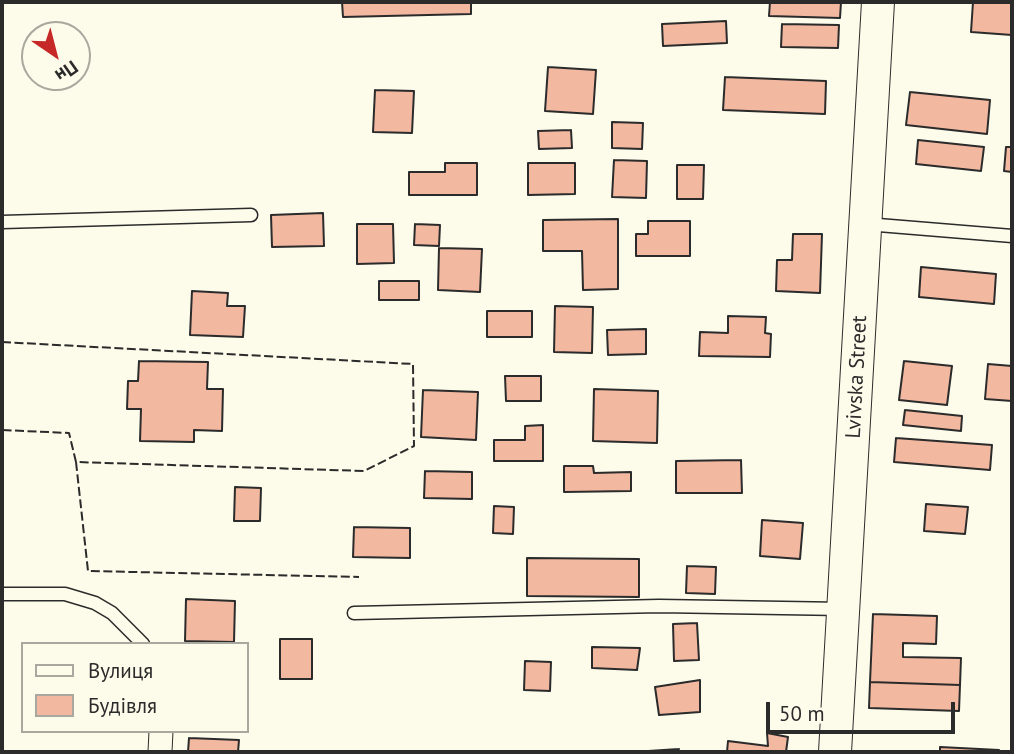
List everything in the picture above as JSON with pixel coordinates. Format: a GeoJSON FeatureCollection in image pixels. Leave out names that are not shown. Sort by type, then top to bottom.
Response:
{"type":"FeatureCollection","features":[{"type":"Feature","properties":{"kind":"main road","name":"Lvivska Street"},"geometry":{"type":"LineString","coordinates":[[835,752],[878,2]]}},
{"type":"Feature","properties":{"kind":"street"},"geometry":{"type":"LineString","coordinates":[[160,752],[161,733]]}},
{"type":"Feature","properties":{"kind":"lane"},"geometry":{"type":"LineString","coordinates":[[2,222],[251,215]]}},
{"type":"Feature","properties":{"kind":"lane"},"geometry":{"type":"LineString","coordinates":[[865,224],[1012,236]]}},
{"type":"Feature","properties":{"kind":"lane"},"geometry":{"type":"LineString","coordinates":[[2,594],[65,594],[95,603],[112,613],[141,642]]}},
{"type":"Feature","properties":{"kind":"lane"},"geometry":{"type":"LineString","coordinates":[[354,613],[659,606],[844,609]]}},
{"type":"Feature","properties":{"kind":"building"},"geometry":{"type":"Polygon","coordinates":[[[342,2],[471,2],[471,14],[343,17],[342,2]]]}},
{"type":"Feature","properties":{"kind":"building"},"geometry":{"type":"Polygon","coordinates":[[[770,2],[841,2],[840,18],[769,16],[770,2]]]}},
{"type":"Feature","properties":{"kind":"building"},"geometry":{"type":"Polygon","coordinates":[[[973,2],[1012,2],[1012,35],[971,32],[973,2]]]}},
{"type":"Feature","properties":{"kind":"building"},"geometry":{"type":"Polygon","coordinates":[[[726,21],[727,43],[663,46],[662,24],[726,21]]]}},
{"type":"Feature","properties":{"kind":"building"},"geometry":{"type":"Polygon","coordinates":[[[782,24],[839,25],[838,48],[781,47],[782,24]]]}},
{"type":"Feature","properties":{"kind":"building"},"geometry":{"type":"Polygon","coordinates":[[[548,67],[596,70],[593,114],[545,111],[548,67]]]}},
{"type":"Feature","properties":{"kind":"building"},"geometry":{"type":"Polygon","coordinates":[[[725,77],[826,81],[825,114],[723,110],[725,77]]]}},
{"type":"Feature","properties":{"kind":"building"},"geometry":{"type":"Polygon","coordinates":[[[375,90],[414,91],[412,133],[373,132],[375,90]]]}},
{"type":"Feature","properties":{"kind":"building"},"geometry":{"type":"Polygon","coordinates":[[[910,92],[990,100],[987,134],[906,125],[910,92]]]}},
{"type":"Feature","properties":{"kind":"building"},"geometry":{"type":"Polygon","coordinates":[[[612,122],[643,123],[642,149],[612,148],[612,122]]]}},
{"type":"Feature","properties":{"kind":"building"},"geometry":{"type":"Polygon","coordinates":[[[571,130],[572,148],[539,149],[538,131],[571,130]]]}},
{"type":"Feature","properties":{"kind":"building"},"geometry":{"type":"Polygon","coordinates":[[[918,140],[984,147],[981,171],[916,164],[918,140]]]}},
{"type":"Feature","properties":{"kind":"building"},"geometry":{"type":"Polygon","coordinates":[[[1006,147],[1012,147],[1012,172],[1004,171],[1006,147]]]}},
{"type":"Feature","properties":{"kind":"building"},"geometry":{"type":"Polygon","coordinates":[[[614,160],[647,161],[646,198],[612,197],[614,160]]]}},
{"type":"Feature","properties":{"kind":"building"},"geometry":{"type":"Polygon","coordinates":[[[445,163],[477,163],[477,195],[409,195],[409,172],[445,172],[445,163]]]}},
{"type":"Feature","properties":{"kind":"building"},"geometry":{"type":"Polygon","coordinates":[[[528,163],[575,163],[575,194],[528,195],[528,163]]]}},
{"type":"Feature","properties":{"kind":"building"},"geometry":{"type":"Polygon","coordinates":[[[677,165],[704,165],[703,199],[677,199],[677,165]]]}},
{"type":"Feature","properties":{"kind":"building"},"geometry":{"type":"Polygon","coordinates":[[[323,213],[324,246],[272,247],[271,215],[323,213]]]}},
{"type":"Feature","properties":{"kind":"building"},"geometry":{"type":"Polygon","coordinates":[[[618,219],[618,289],[583,290],[582,251],[543,251],[543,220],[618,219]]]}},
{"type":"Feature","properties":{"kind":"building"},"geometry":{"type":"Polygon","coordinates":[[[648,221],[690,221],[690,256],[636,256],[636,234],[648,234],[648,221]]]}},
{"type":"Feature","properties":{"kind":"building"},"geometry":{"type":"Polygon","coordinates":[[[357,224],[393,224],[394,263],[357,264],[357,224]]]}},
{"type":"Feature","properties":{"kind":"building"},"geometry":{"type":"Polygon","coordinates":[[[415,224],[440,225],[439,246],[414,245],[415,224]]]}},
{"type":"Feature","properties":{"kind":"building"},"geometry":{"type":"Polygon","coordinates":[[[793,234],[822,234],[820,293],[776,291],[777,260],[792,260],[793,234]]]}},
{"type":"Feature","properties":{"kind":"building"},"geometry":{"type":"Polygon","coordinates":[[[439,248],[482,249],[480,292],[438,290],[439,248]]]}},
{"type":"Feature","properties":{"kind":"building"},"geometry":{"type":"Polygon","coordinates":[[[921,267],[996,274],[994,304],[919,297],[921,267]]]}},
{"type":"Feature","properties":{"kind":"building"},"geometry":{"type":"Polygon","coordinates":[[[379,281],[419,281],[419,300],[379,300],[379,281]]]}},
{"type":"Feature","properties":{"kind":"building"},"geometry":{"type":"Polygon","coordinates":[[[192,291],[228,293],[227,306],[245,306],[243,337],[190,335],[192,291]]]}},
{"type":"Feature","properties":{"kind":"building"},"geometry":{"type":"Polygon","coordinates":[[[555,306],[593,307],[592,353],[554,352],[555,306]]]}},
{"type":"Feature","properties":{"kind":"building"},"geometry":{"type":"Polygon","coordinates":[[[487,311],[532,311],[532,337],[487,337],[487,311]]]}},
{"type":"Feature","properties":{"kind":"building"},"geometry":{"type":"Polygon","coordinates":[[[728,316],[766,317],[765,333],[771,334],[770,357],[699,356],[700,332],[728,333],[728,316]]]}},
{"type":"Feature","properties":{"kind":"building"},"geometry":{"type":"Polygon","coordinates":[[[646,329],[646,354],[608,355],[607,330],[646,329]]]}},
{"type":"Feature","properties":{"kind":"building"},"geometry":{"type":"Polygon","coordinates":[[[139,361],[208,362],[207,389],[223,389],[222,431],[194,430],[194,442],[140,441],[141,409],[127,409],[128,381],[138,381],[139,361]]]}},
{"type":"Feature","properties":{"kind":"building"},"geometry":{"type":"Polygon","coordinates":[[[904,361],[952,366],[947,405],[899,400],[904,361]]]}},
{"type":"Feature","properties":{"kind":"building"},"geometry":{"type":"Polygon","coordinates":[[[988,364],[1012,366],[1012,401],[985,399],[988,364]]]}},
{"type":"Feature","properties":{"kind":"building"},"geometry":{"type":"Polygon","coordinates":[[[505,376],[541,376],[541,401],[506,401],[505,376]]]}},
{"type":"Feature","properties":{"kind":"building"},"geometry":{"type":"Polygon","coordinates":[[[594,389],[658,391],[657,443],[593,441],[594,389]]]}},
{"type":"Feature","properties":{"kind":"building"},"geometry":{"type":"Polygon","coordinates":[[[423,390],[478,392],[476,440],[421,437],[423,390]]]}},
{"type":"Feature","properties":{"kind":"building"},"geometry":{"type":"Polygon","coordinates":[[[905,410],[962,416],[961,431],[903,425],[905,410]]]}},
{"type":"Feature","properties":{"kind":"building"},"geometry":{"type":"Polygon","coordinates":[[[543,425],[543,461],[494,461],[494,440],[525,440],[525,426],[543,425]]]}},
{"type":"Feature","properties":{"kind":"building"},"geometry":{"type":"Polygon","coordinates":[[[896,438],[992,445],[990,470],[894,462],[896,438]]]}},
{"type":"Feature","properties":{"kind":"building"},"geometry":{"type":"Polygon","coordinates":[[[741,460],[742,493],[676,493],[676,461],[741,460]]]}},
{"type":"Feature","properties":{"kind":"building"},"geometry":{"type":"Polygon","coordinates":[[[564,466],[593,466],[594,473],[631,472],[631,491],[564,492],[564,466]]]}},
{"type":"Feature","properties":{"kind":"building"},"geometry":{"type":"Polygon","coordinates":[[[425,471],[472,472],[472,499],[424,498],[425,471]]]}},
{"type":"Feature","properties":{"kind":"building"},"geometry":{"type":"Polygon","coordinates":[[[235,487],[261,488],[260,521],[234,521],[235,487]]]}},
{"type":"Feature","properties":{"kind":"building"},"geometry":{"type":"Polygon","coordinates":[[[926,504],[968,507],[965,534],[924,531],[926,504]]]}},
{"type":"Feature","properties":{"kind":"building"},"geometry":{"type":"Polygon","coordinates":[[[494,506],[514,507],[513,534],[493,533],[494,506]]]}},
{"type":"Feature","properties":{"kind":"building"},"geometry":{"type":"Polygon","coordinates":[[[762,520],[803,523],[800,559],[760,556],[762,520]]]}},
{"type":"Feature","properties":{"kind":"building"},"geometry":{"type":"Polygon","coordinates":[[[354,527],[410,528],[410,558],[353,557],[354,527]]]}},
{"type":"Feature","properties":{"kind":"building"},"geometry":{"type":"Polygon","coordinates":[[[527,558],[639,559],[639,597],[527,596],[527,558]]]}},
{"type":"Feature","properties":{"kind":"building"},"geometry":{"type":"Polygon","coordinates":[[[687,566],[716,567],[715,594],[686,593],[687,566]]]}},
{"type":"Feature","properties":{"kind":"building"},"geometry":{"type":"Polygon","coordinates":[[[186,599],[235,601],[234,642],[185,641],[186,599]]]}},
{"type":"Feature","properties":{"kind":"building"},"geometry":{"type":"Polygon","coordinates":[[[873,614],[937,616],[936,644],[903,643],[903,657],[961,658],[960,685],[870,682],[873,614]]]}},
{"type":"Feature","properties":{"kind":"building"},"geometry":{"type":"Polygon","coordinates":[[[697,623],[699,660],[674,661],[673,624],[697,623]]]}},
{"type":"Feature","properties":{"kind":"building"},"geometry":{"type":"Polygon","coordinates":[[[280,639],[312,639],[312,679],[280,679],[280,639]]]}},
{"type":"Feature","properties":{"kind":"building"},"geometry":{"type":"Polygon","coordinates":[[[592,647],[640,648],[637,670],[592,668],[592,647]]]}},
{"type":"Feature","properties":{"kind":"building"},"geometry":{"type":"Polygon","coordinates":[[[525,661],[551,662],[550,691],[524,690],[525,661]]]}},
{"type":"Feature","properties":{"kind":"building"},"geometry":{"type":"Polygon","coordinates":[[[700,680],[700,712],[659,715],[655,687],[700,680]]]}},
{"type":"Feature","properties":{"kind":"building"},"geometry":{"type":"Polygon","coordinates":[[[870,682],[960,685],[959,711],[869,708],[870,682]]]}},
{"type":"Feature","properties":{"kind":"building"},"geometry":{"type":"Polygon","coordinates":[[[767,733],[788,737],[786,752],[727,752],[728,741],[768,746],[767,733]]]}},
{"type":"Feature","properties":{"kind":"building"},"geometry":{"type":"Polygon","coordinates":[[[189,738],[239,740],[238,752],[188,752],[189,738]]]}},
{"type":"Feature","properties":{"kind":"building"},"geometry":{"type":"Polygon","coordinates":[[[940,747],[999,750],[999,752],[940,752],[940,747]]]}},
{"type":"Feature","properties":{"kind":"building"},"geometry":{"type":"Polygon","coordinates":[[[679,749],[678,752],[633,752],[679,749]]]}},
{"type":"Feature","properties":{"kind":"fence"},"geometry":{"type":"LineString","coordinates":[[2,342],[413,364],[414,446],[364,471],[76,462],[69,433],[2,430]]}},
{"type":"Feature","properties":{"kind":"fence"},"geometry":{"type":"LineString","coordinates":[[76,462],[88,571],[359,577]]}}]}
